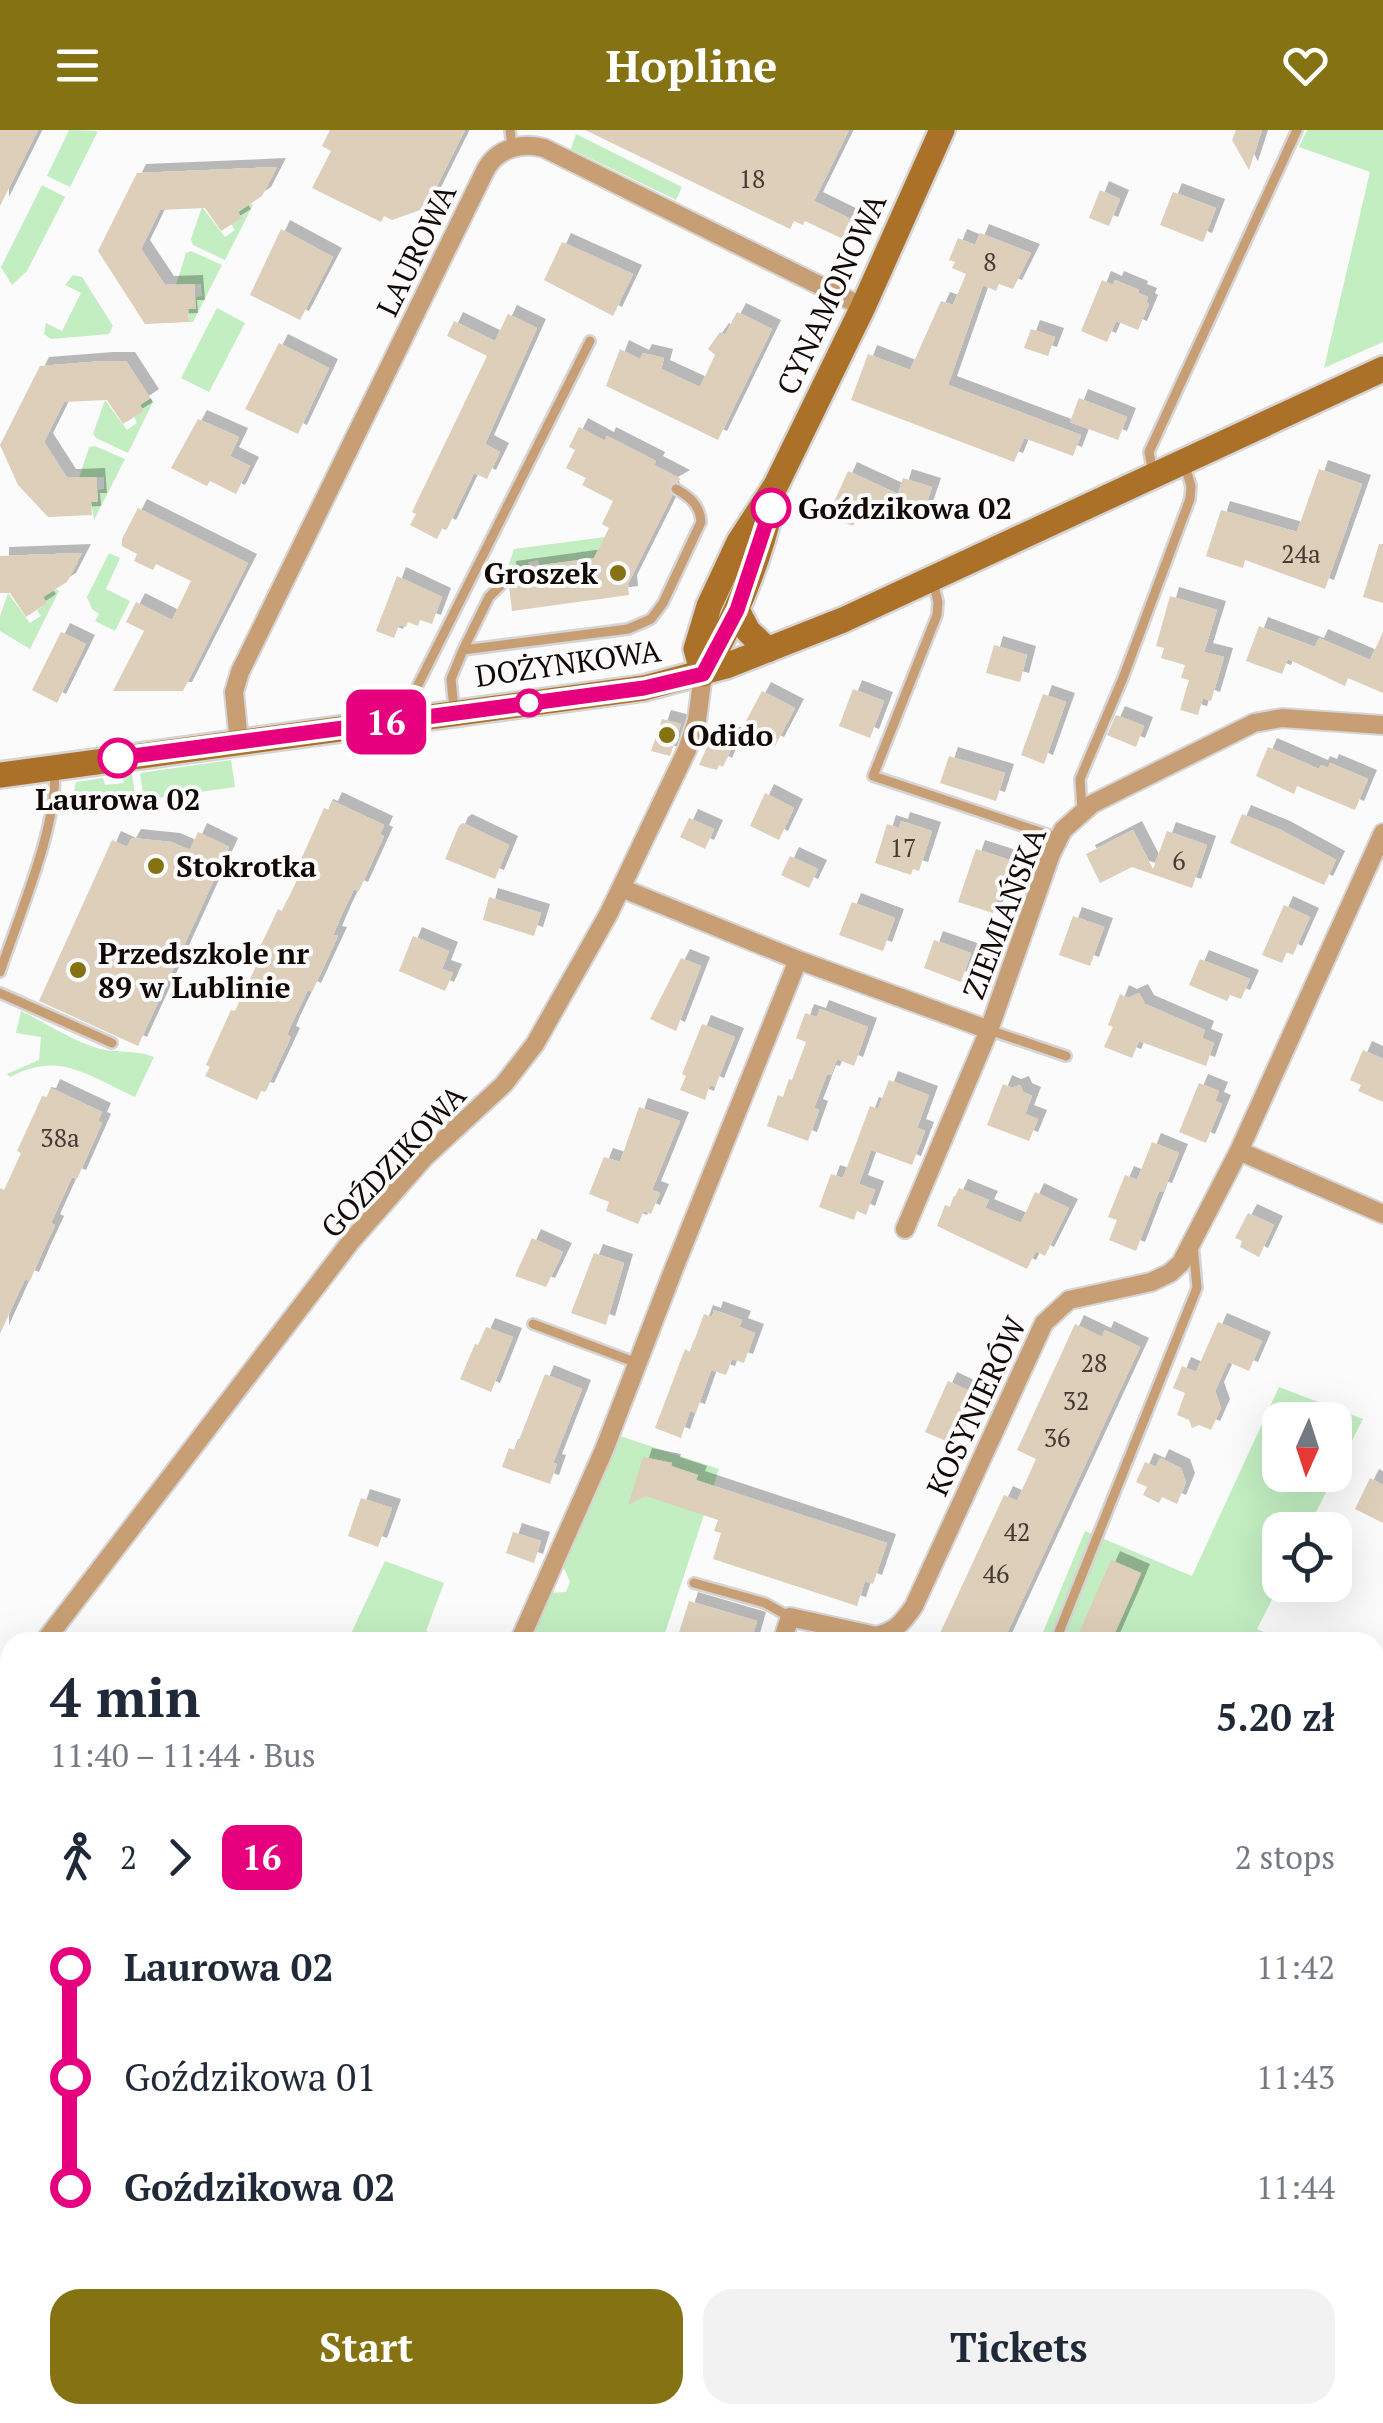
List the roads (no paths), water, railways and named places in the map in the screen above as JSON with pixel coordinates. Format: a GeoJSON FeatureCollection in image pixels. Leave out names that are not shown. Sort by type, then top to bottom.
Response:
{"type":"FeatureCollection","features":[{"type":"Feature","properties":{"kind":"street","name":"CYNAMONOWA"},"geometry":{"type":"LineString","coordinates":[[703,674],[696,649],[699,632],[739,542],[776,485],[863,307],[942,130]]}},
{"type":"Feature","properties":{"kind":"street","name":"LAUROWA"},"geometry":{"type":"LineString","coordinates":[[239,742],[234,692],[256,638],[486,170],[511,139],[544,148],[863,307]]}},
{"type":"Feature","properties":{"kind":"street","name":"DOŻYNKOWA"},"geometry":{"type":"LineString","coordinates":[[0,775],[644,688],[703,674],[932,580],[1383,369]]}},
{"type":"Feature","properties":{"kind":"street","name":"CYNAMONOWA"},"geometry":{"type":"LineString","coordinates":[[703,674],[737,610],[766,532],[776,485]]}},
{"type":"Feature","properties":{"kind":"street"},"geometry":{"type":"LineString","coordinates":[[737,610],[748,632],[768,650]]}},
{"type":"Feature","properties":{"kind":"street","name":"GOŹDZIKOWA"},"geometry":{"type":"LineString","coordinates":[[52,1632],[352,1240],[424,1158],[519,1067],[550,1020],[621,888],[687,750],[697,720],[703,674]]}},
{"type":"Feature","properties":{"kind":"street","name":"ZIEMIAŃSKA"},"geometry":{"type":"LineString","coordinates":[[621,888],[798,960],[989,1030],[1058,838],[1082,810],[1268,719],[1383,725]]}},
{"type":"Feature","properties":{"kind":"street","name":"KOSYNIERÓW"},"geometry":{"type":"LineString","coordinates":[[892,1632],[914,1606],[1030,1352],[1054,1311],[1069,1300],[1161,1278],[1182,1262],[1193,1245],[1383,833]]}},
{"type":"Feature","properties":{"kind":"street"},"geometry":{"type":"LineString","coordinates":[[524,1632],[604,1450],[798,960]]}},
{"type":"Feature","properties":{"kind":"street"},"geometry":{"type":"LineString","coordinates":[[906,1229],[989,1030]]}},
{"type":"Feature","properties":{"kind":"street"},"geometry":{"type":"LineString","coordinates":[[1238,1151],[1383,1214]]}},
{"type":"Feature","properties":{"kind":"street"},"geometry":{"type":"LineString","coordinates":[[785,1632],[790,1617]]}},
{"type":"Feature","properties":{"kind":"street","name":"KOSYNIERÓW"},"geometry":{"type":"LineString","coordinates":[[790,1617],[858,1632]]}},
{"type":"Feature","properties":{"kind":"lane"},"geometry":{"type":"LineString","coordinates":[[1154,477],[1149,452],[1297,130]]}},
{"type":"Feature","properties":{"kind":"lane"},"geometry":{"type":"LineString","coordinates":[[418,717],[417,687],[590,341]]}},
{"type":"Feature","properties":{"kind":"lane"},"geometry":{"type":"LineString","coordinates":[[1082,810],[1080,779],[1123,678],[1190,499],[1191,486],[1184,463]]}},
{"type":"Feature","properties":{"kind":"lane"},"geometry":{"type":"LineString","coordinates":[[463,650],[628,629],[651,619],[663,603],[701,522],[694,502],[676,489]]}},
{"type":"Feature","properties":{"kind":"lane"},"geometry":{"type":"LineString","coordinates":[[932,580],[937,615],[873,776],[1058,838]]}},
{"type":"Feature","properties":{"kind":"lane"},"geometry":{"type":"LineString","coordinates":[[455,712],[451,679],[489,598],[500,586]]}},
{"type":"Feature","properties":{"kind":"lane"},"geometry":{"type":"LineString","coordinates":[[0,972],[50,820],[56,782],[54,767]]}},
{"type":"Feature","properties":{"kind":"lane"},"geometry":{"type":"LineString","coordinates":[[0,992],[112,1043]]}},
{"type":"Feature","properties":{"kind":"lane"},"geometry":{"type":"LineString","coordinates":[[989,1030],[1066,1056]]}},
{"type":"Feature","properties":{"kind":"lane"},"geometry":{"type":"LineString","coordinates":[[1058,1632],[1197,1288],[1193,1245]]}},
{"type":"Feature","properties":{"kind":"lane"},"geometry":{"type":"LineString","coordinates":[[534,1324],[637,1363]]}},
{"type":"Feature","properties":{"kind":"lane"},"geometry":{"type":"LineString","coordinates":[[694,1583],[765,1603],[790,1617]]}},
{"type":"Feature","properties":{"kind":"place","name":"Goździkowa 02"},"geometry":{"type":"Point","coordinates":[771,508]}},
{"type":"Feature","properties":{"kind":"place","name":"Groszek"},"geometry":{"type":"Point","coordinates":[618,573]}},
{"type":"Feature","properties":{"kind":"place","name":"Odido"},"geometry":{"type":"Point","coordinates":[667,735]}},
{"type":"Feature","properties":{"kind":"place","name":"Laurowa 02"},"geometry":{"type":"Point","coordinates":[118,758]}},
{"type":"Feature","properties":{"kind":"place","name":"Stokrotka"},"geometry":{"type":"Point","coordinates":[156,866]}},
{"type":"Feature","properties":{"kind":"place","name":"Przedszkole nr 89 w Lublinie"},"geometry":{"type":"Point","coordinates":[78,970]}}]}
